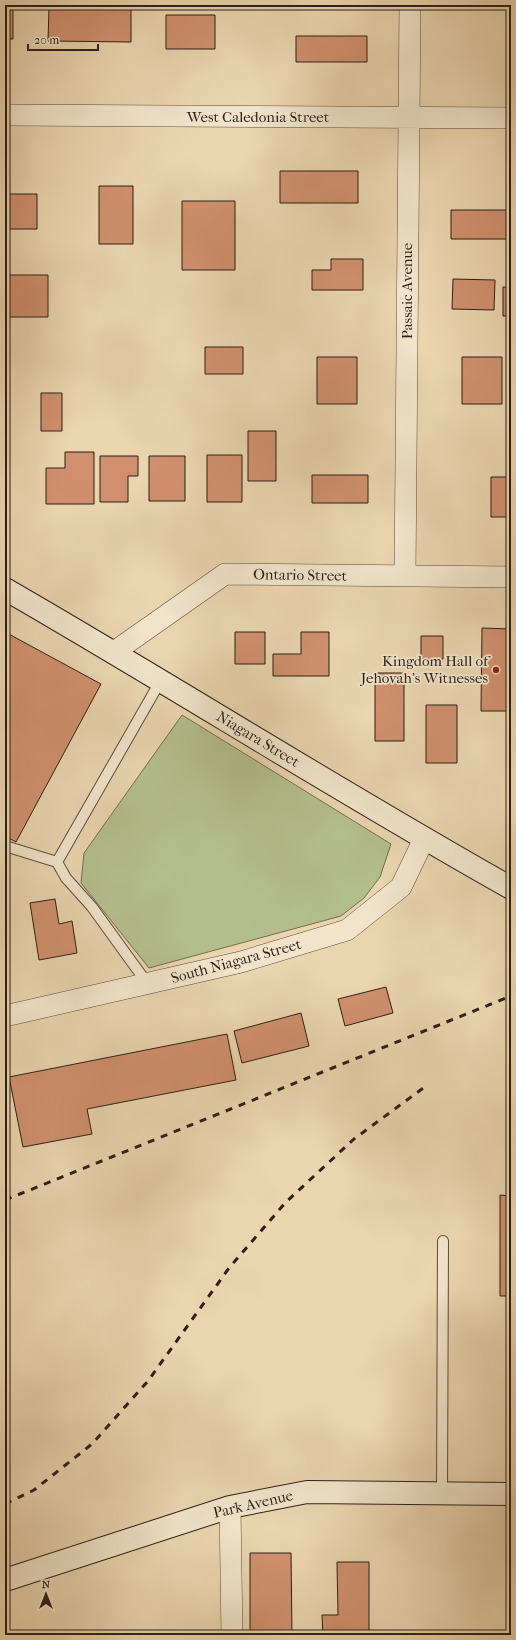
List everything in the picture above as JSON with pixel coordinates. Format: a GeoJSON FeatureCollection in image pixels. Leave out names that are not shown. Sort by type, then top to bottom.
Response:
{"type":"FeatureCollection","features":[{"type":"Feature","properties":{"kind":"street","name":"Passaic Avenue"},"geometry":{"type":"LineString","coordinates":[[405,576],[410,5]]}},
{"type":"Feature","properties":{"kind":"street","name":"West Caledonia Street"},"geometry":{"type":"LineString","coordinates":[[5,115],[511,118]]}},
{"type":"Feature","properties":{"kind":"street","name":"Ontario Street"},"geometry":{"type":"LineString","coordinates":[[114,652],[225,574],[511,577]]}},
{"type":"Feature","properties":{"kind":"street","name":"Niagara Street"},"geometry":{"type":"LineString","coordinates":[[5,589],[161,680],[424,839],[511,888]]}},
{"type":"Feature","properties":{"kind":"street","name":"South Niagara Street"},"geometry":{"type":"LineString","coordinates":[[5,1016],[241,962],[347,930],[401,887],[424,839]]}},
{"type":"Feature","properties":{"kind":"street","name":"Park Avenue"},"geometry":{"type":"LineString","coordinates":[[5,1580],[230,1507],[307,1492],[511,1494]]}},
{"type":"Feature","properties":{"kind":"street"},"geometry":{"type":"LineString","coordinates":[[230,1507],[232,1635]]}},
{"type":"Feature","properties":{"kind":"lane"},"geometry":{"type":"LineString","coordinates":[[57,862],[161,680]]}},
{"type":"Feature","properties":{"kind":"lane"},"geometry":{"type":"LineString","coordinates":[[5,846],[57,862],[66,878],[92,907],[147,983]]}},
{"type":"Feature","properties":{"kind":"lane"},"geometry":{"type":"LineString","coordinates":[[442,1494],[443,1242]]}},
{"type":"Feature","properties":{"kind":"green space"},"geometry":{"type":"Polygon","coordinates":[[[182,715],[391,844],[380,877],[364,898],[341,916],[149,968],[81,883],[84,853],[182,715]]]}},
{"type":"Feature","properties":{"kind":"building"},"geometry":{"type":"Polygon","coordinates":[[[5,5],[13,5],[13,39],[5,39],[5,5]]]}},
{"type":"Feature","properties":{"kind":"building"},"geometry":{"type":"Polygon","coordinates":[[[49,7],[131,7],[131,42],[48,41],[49,7]]]}},
{"type":"Feature","properties":{"kind":"building"},"geometry":{"type":"Polygon","coordinates":[[[166,15],[215,15],[215,49],[166,49],[166,15]]]}},
{"type":"Feature","properties":{"kind":"building"},"geometry":{"type":"Polygon","coordinates":[[[296,36],[367,36],[367,62],[296,62],[296,36]]]}},
{"type":"Feature","properties":{"kind":"building"},"geometry":{"type":"Polygon","coordinates":[[[280,171],[358,171],[358,203],[280,203],[280,171]]]}},
{"type":"Feature","properties":{"kind":"building"},"geometry":{"type":"Polygon","coordinates":[[[99,186],[133,186],[133,244],[99,244],[99,186]]]}},
{"type":"Feature","properties":{"kind":"building"},"geometry":{"type":"Polygon","coordinates":[[[5,194],[37,194],[37,229],[5,229],[5,194]]]}},
{"type":"Feature","properties":{"kind":"building"},"geometry":{"type":"Polygon","coordinates":[[[182,201],[235,201],[235,270],[182,270],[182,201]]]}},
{"type":"Feature","properties":{"kind":"building"},"geometry":{"type":"Polygon","coordinates":[[[451,210],[511,210],[511,239],[451,239],[451,210]]]}},
{"type":"Feature","properties":{"kind":"building"},"geometry":{"type":"Polygon","coordinates":[[[331,259],[363,259],[363,290],[312,290],[312,270],[331,270],[331,259]]]}},
{"type":"Feature","properties":{"kind":"building"},"geometry":{"type":"Polygon","coordinates":[[[5,275],[48,275],[48,317],[5,317],[5,275]]]}},
{"type":"Feature","properties":{"kind":"building"},"geometry":{"type":"Polygon","coordinates":[[[453,279],[495,280],[494,310],[452,309],[453,279]]]}},
{"type":"Feature","properties":{"kind":"building"},"geometry":{"type":"Polygon","coordinates":[[[503,287],[511,287],[511,316],[503,316],[503,287]]]}},
{"type":"Feature","properties":{"kind":"building"},"geometry":{"type":"Polygon","coordinates":[[[205,347],[243,347],[243,374],[205,374],[205,347]]]}},
{"type":"Feature","properties":{"kind":"building"},"geometry":{"type":"Polygon","coordinates":[[[317,357],[357,357],[357,404],[317,404],[317,357]]]}},
{"type":"Feature","properties":{"kind":"building"},"geometry":{"type":"Polygon","coordinates":[[[462,357],[502,357],[502,404],[462,404],[462,357]]]}},
{"type":"Feature","properties":{"kind":"building"},"geometry":{"type":"Polygon","coordinates":[[[41,393],[62,393],[62,431],[41,431],[41,393]]]}},
{"type":"Feature","properties":{"kind":"building"},"geometry":{"type":"Polygon","coordinates":[[[248,431],[276,431],[276,481],[248,481],[248,431]]]}},
{"type":"Feature","properties":{"kind":"building"},"geometry":{"type":"Polygon","coordinates":[[[65,452],[94,452],[94,504],[46,504],[46,468],[65,468],[65,452]]]}},
{"type":"Feature","properties":{"kind":"building"},"geometry":{"type":"Polygon","coordinates":[[[207,455],[242,455],[242,502],[207,502],[207,455]]]}},
{"type":"Feature","properties":{"kind":"building"},"geometry":{"type":"Polygon","coordinates":[[[100,456],[138,456],[138,476],[128,476],[128,502],[100,502],[100,456]]]}},
{"type":"Feature","properties":{"kind":"building"},"geometry":{"type":"Polygon","coordinates":[[[149,456],[185,456],[185,501],[149,501],[149,456]]]}},
{"type":"Feature","properties":{"kind":"building"},"geometry":{"type":"Polygon","coordinates":[[[312,475],[368,475],[368,503],[312,503],[312,475]]]}},
{"type":"Feature","properties":{"kind":"building"},"geometry":{"type":"Polygon","coordinates":[[[491,477],[511,477],[511,517],[491,517],[491,477]]]}},
{"type":"Feature","properties":{"kind":"building","name":"Kingdom Hall of Jehovah’s Witnesses"},"geometry":{"type":"Polygon","coordinates":[[[482,628],[511,629],[511,711],[481,711],[482,628]]]}},
{"type":"Feature","properties":{"kind":"building"},"geometry":{"type":"Polygon","coordinates":[[[5,632],[101,684],[16,842],[5,836],[5,632]]]}},
{"type":"Feature","properties":{"kind":"building"},"geometry":{"type":"Polygon","coordinates":[[[235,632],[265,632],[265,664],[235,664],[235,632]]]}},
{"type":"Feature","properties":{"kind":"building"},"geometry":{"type":"Polygon","coordinates":[[[301,632],[329,632],[329,676],[273,676],[273,654],[301,654],[301,632]]]}},
{"type":"Feature","properties":{"kind":"building"},"geometry":{"type":"Polygon","coordinates":[[[421,636],[443,636],[443,659],[421,659],[421,636]]]}},
{"type":"Feature","properties":{"kind":"building"},"geometry":{"type":"Polygon","coordinates":[[[375,673],[404,673],[404,741],[375,741],[375,673]]]}},
{"type":"Feature","properties":{"kind":"building"},"geometry":{"type":"Polygon","coordinates":[[[426,705],[457,705],[457,763],[426,763],[426,705]]]}},
{"type":"Feature","properties":{"kind":"building"},"geometry":{"type":"Polygon","coordinates":[[[55,899],[59,924],[72,921],[77,953],[39,960],[30,903],[55,899]]]}},
{"type":"Feature","properties":{"kind":"building"},"geometry":{"type":"Polygon","coordinates":[[[386,987],[393,1013],[345,1026],[338,999],[386,987]]]}},
{"type":"Feature","properties":{"kind":"building"},"geometry":{"type":"Polygon","coordinates":[[[301,1013],[309,1046],[242,1063],[234,1031],[301,1013]]]}},
{"type":"Feature","properties":{"kind":"building"},"geometry":{"type":"Polygon","coordinates":[[[227,1034],[236,1080],[87,1109],[92,1134],[23,1147],[9,1077],[227,1034]]]}},
{"type":"Feature","properties":{"kind":"building"},"geometry":{"type":"Polygon","coordinates":[[[500,1195],[511,1196],[511,1296],[500,1296],[500,1195]]]}},
{"type":"Feature","properties":{"kind":"building"},"geometry":{"type":"Polygon","coordinates":[[[250,1553],[291,1553],[292,1635],[250,1635],[250,1553]]]}},
{"type":"Feature","properties":{"kind":"building"},"geometry":{"type":"Polygon","coordinates":[[[337,1562],[369,1562],[369,1634],[323,1635],[322,1615],[338,1615],[337,1562]]]}},
{"type":"Feature","properties":{"kind":"railway"},"geometry":{"type":"LineString","coordinates":[[5,1200],[511,996]]}},
{"type":"Feature","properties":{"kind":"railway"},"geometry":{"type":"LineString","coordinates":[[5,1504],[34,1490],[92,1444],[148,1381],[229,1268],[286,1202],[354,1139],[426,1086]]}},
{"type":"Feature","properties":{"kind":"place","name":"Kingdom Hall of Jehovah’s Witnesses"},"geometry":{"type":"Point","coordinates":[496,670]}}]}
